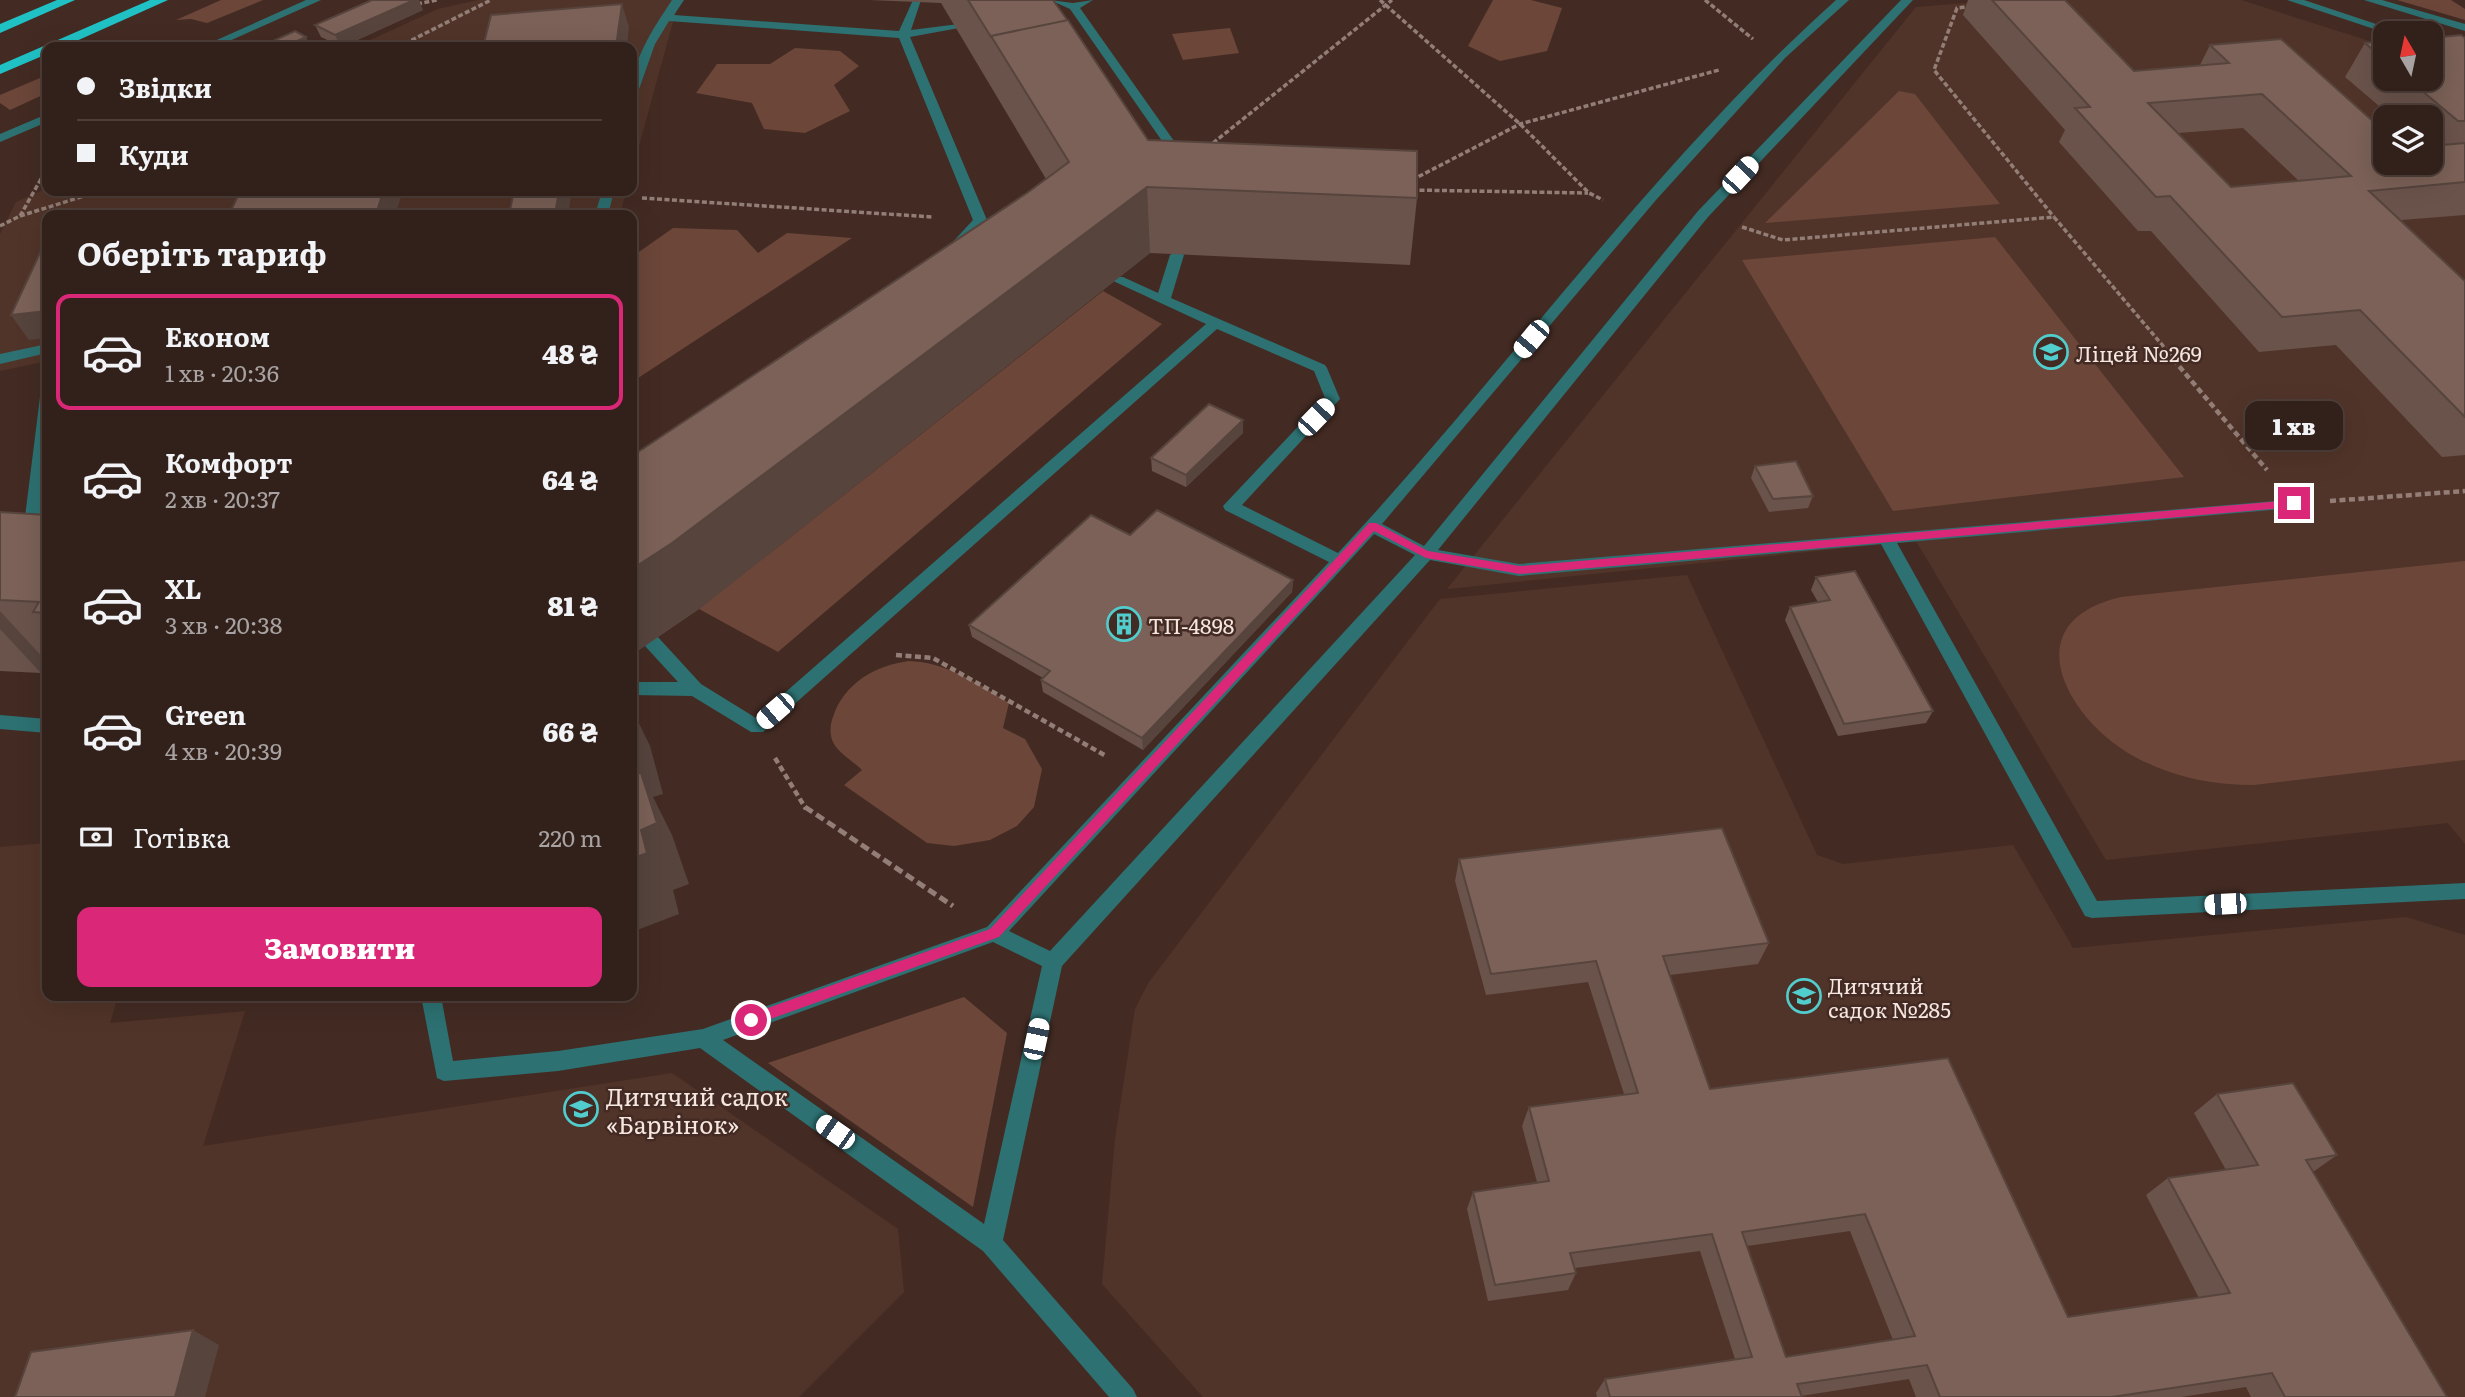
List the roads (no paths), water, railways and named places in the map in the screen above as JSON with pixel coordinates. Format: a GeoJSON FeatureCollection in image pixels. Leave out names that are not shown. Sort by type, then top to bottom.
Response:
{"type":"FeatureCollection","features":[{"type":"Feature","properties":{"kind":"highway"},"geometry":{"type":"LineString","coordinates":[[0,29],[68,0]]}},
{"type":"Feature","properties":{"kind":"highway"},"geometry":{"type":"LineString","coordinates":[[64,42],[161,0]]}},
{"type":"Feature","properties":{"kind":"highway"},"geometry":{"type":"LineString","coordinates":[[0,70],[42,51]]}},
{"type":"Feature","properties":{"kind":"street"},"geometry":{"type":"LineString","coordinates":[[218,42],[315,0]]}},
{"type":"Feature","properties":{"kind":"street"},"geometry":{"type":"LineString","coordinates":[[637,78],[649,44],[678,0]]}},
{"type":"Feature","properties":{"kind":"street"},"geometry":{"type":"LineString","coordinates":[[1053,6],[1074,8],[1087,0]]}},
{"type":"Feature","properties":{"kind":"street"},"geometry":{"type":"LineString","coordinates":[[432,1001],[444,1071],[558,1061],[702,1038],[994,933],[1372,526],[1651,197],[1777,56],[1843,0]]}},
{"type":"Feature","properties":{"kind":"street"},"geometry":{"type":"LineString","coordinates":[[990,1242],[1053,962],[1426,554],[1703,214],[1907,0]]}},
{"type":"Feature","properties":{"kind":"street"},"geometry":{"type":"LineString","coordinates":[[2293,0],[2373,25]]}},
{"type":"Feature","properties":{"kind":"street"},"geometry":{"type":"LineString","coordinates":[[2370,0],[2465,28]]}},
{"type":"Feature","properties":{"kind":"street"},"geometry":{"type":"LineString","coordinates":[[917,2],[903,35],[988,221],[940,261]]}},
{"type":"Feature","properties":{"kind":"street"},"geometry":{"type":"LineString","coordinates":[[1074,8],[1185,165]]}},
{"type":"Feature","properties":{"kind":"street"},"geometry":{"type":"LineString","coordinates":[[668,18],[903,35],[955,26]]}},
{"type":"Feature","properties":{"kind":"street"},"geometry":{"type":"LineString","coordinates":[[0,138],[42,119]]}},
{"type":"Feature","properties":{"kind":"street"},"geometry":{"type":"LineString","coordinates":[[1163,300],[1177,255]]}},
{"type":"Feature","properties":{"kind":"street"},"geometry":{"type":"LineString","coordinates":[[1118,280],[1320,368],[1333,399],[1231,506],[1340,561]]}},
{"type":"Feature","properties":{"kind":"street"},"geometry":{"type":"LineString","coordinates":[[651,640],[695,689],[757,727],[1215,323]]}},
{"type":"Feature","properties":{"kind":"street"},"geometry":{"type":"LineString","coordinates":[[0,359],[42,350]]}},
{"type":"Feature","properties":{"kind":"street"},"geometry":{"type":"LineString","coordinates":[[32,520],[42,438]]}},
{"type":"Feature","properties":{"kind":"street"},"geometry":{"type":"LineString","coordinates":[[1372,526],[1426,554],[1520,570],[2294,503]]}},
{"type":"Feature","properties":{"kind":"street"},"geometry":{"type":"LineString","coordinates":[[1886,540],[2092,911],[2465,891]]}},
{"type":"Feature","properties":{"kind":"street"},"geometry":{"type":"LineString","coordinates":[[637,689],[695,689]]}},
{"type":"Feature","properties":{"kind":"street"},"geometry":{"type":"LineString","coordinates":[[0,722],[42,726]]}},
{"type":"Feature","properties":{"kind":"street"},"geometry":{"type":"LineString","coordinates":[[994,933],[1053,962]]}},
{"type":"Feature","properties":{"kind":"street"},"geometry":{"type":"LineString","coordinates":[[702,1038],[990,1242],[1125,1397]]}},
{"type":"Feature","properties":{"kind":"place","name":"Ліцей №269"},"geometry":{"type":"Point","coordinates":[2051,352]}},
{"type":"Feature","properties":{"kind":"place","name":"ТП-4898"},"geometry":{"type":"Point","coordinates":[1124,624]}},
{"type":"Feature","properties":{"kind":"place","name":"Дитячий садок №285"},"geometry":{"type":"Point","coordinates":[1804,996]}},
{"type":"Feature","properties":{"kind":"place","name":"Дитячий садок «Барвінок»"},"geometry":{"type":"Point","coordinates":[581,1109]}}]}
